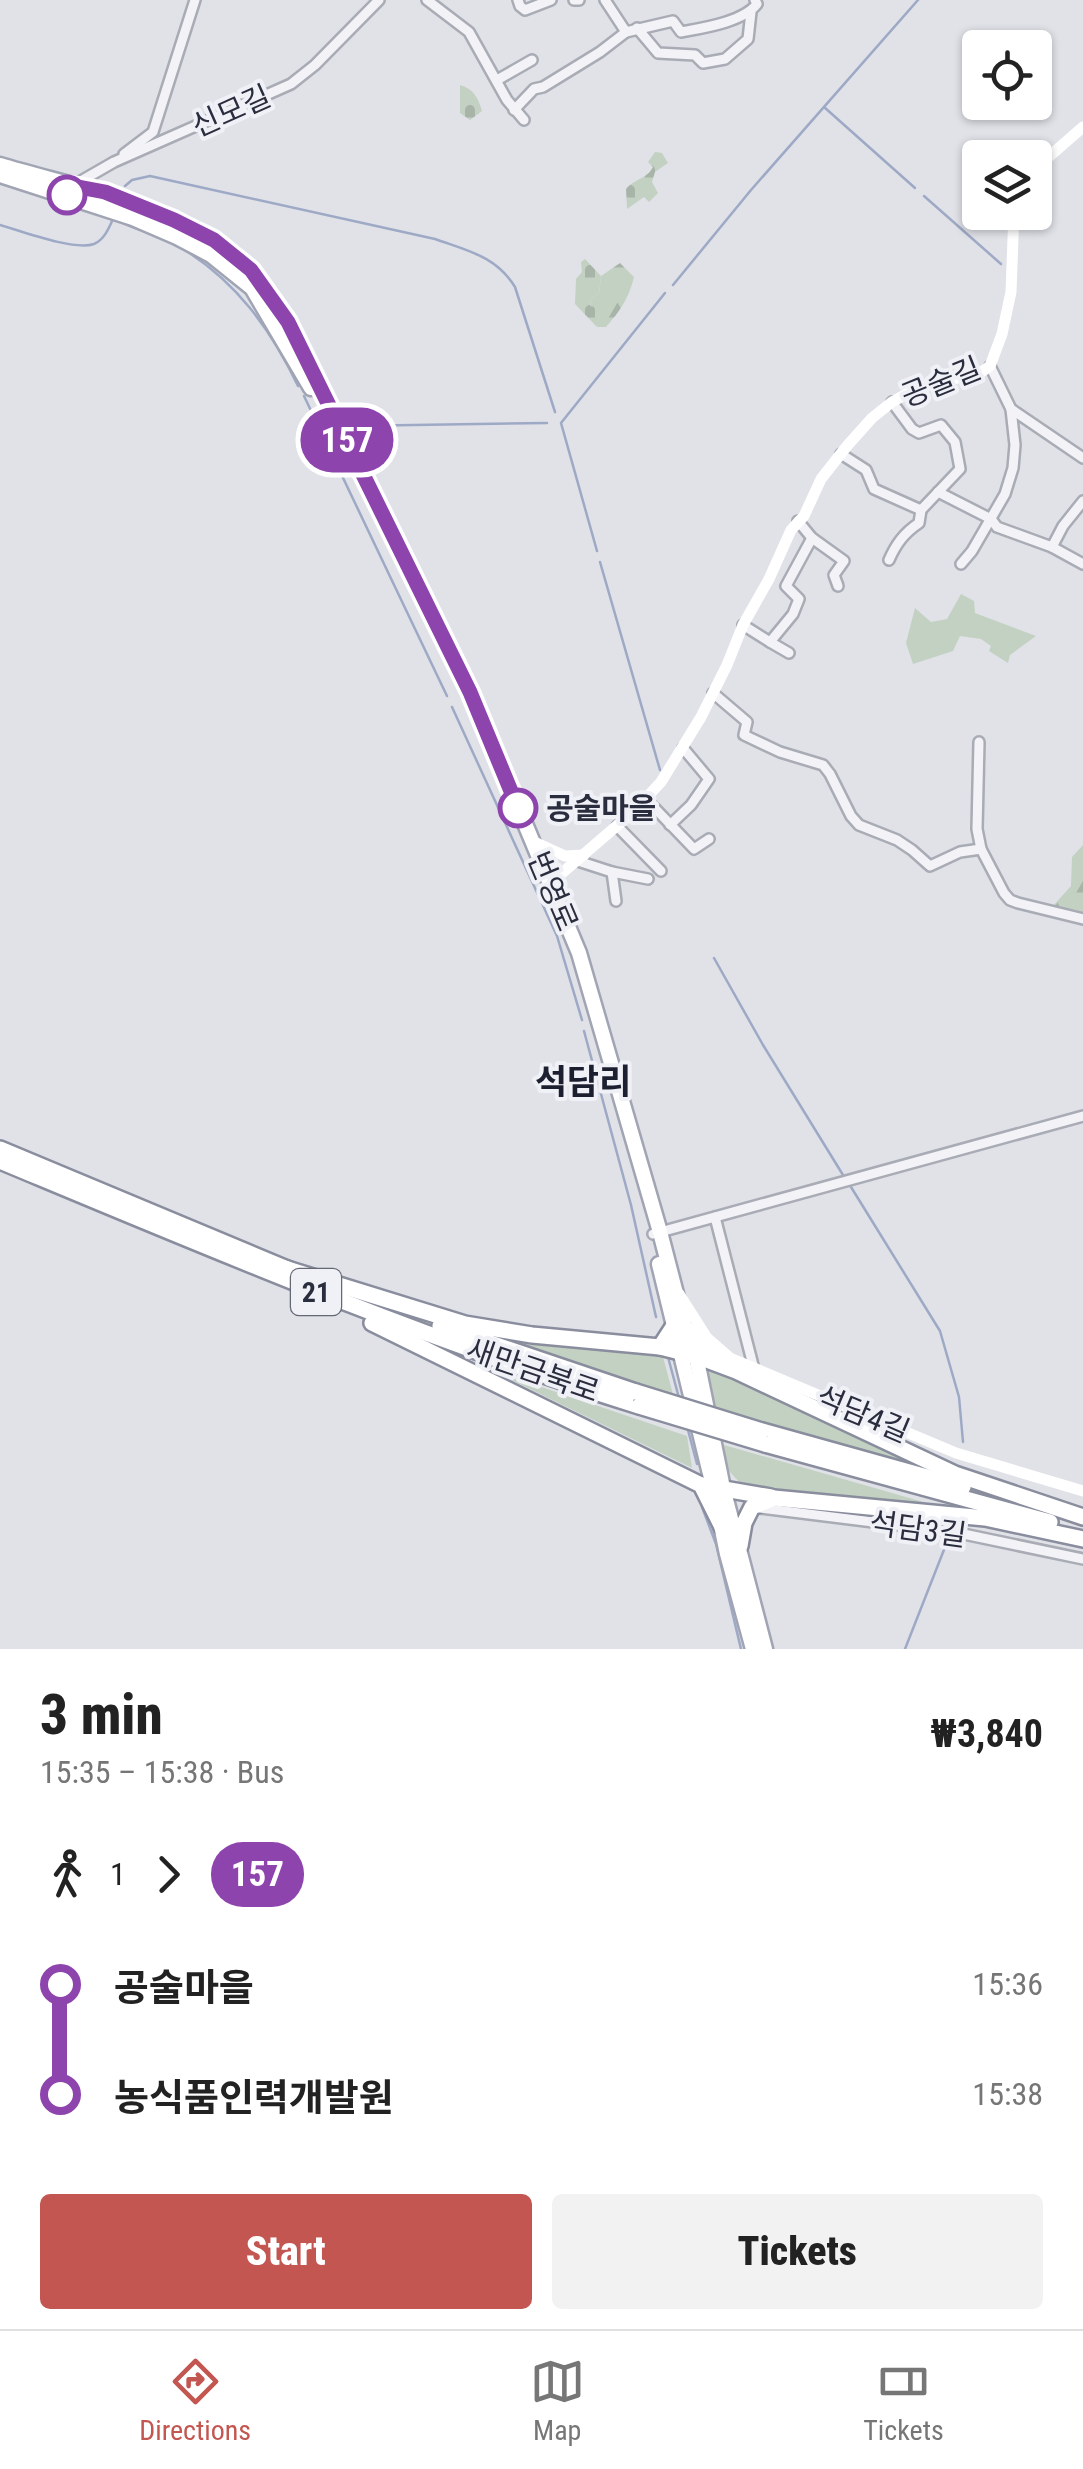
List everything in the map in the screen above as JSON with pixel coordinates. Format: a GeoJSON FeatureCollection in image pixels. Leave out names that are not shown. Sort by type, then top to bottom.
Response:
{"type":"FeatureCollection","features":[{"type":"Feature","properties":{"kind":"highway","name":"새만금북로"},"geometry":{"type":"LineString","coordinates":[[0,1149],[284,1274]]}},
{"type":"Feature","properties":{"kind":"highway","name":"새만금북로"},"geometry":{"type":"LineString","coordinates":[[0,1160],[438,1338],[1083,1531]]}},
{"type":"Feature","properties":{"kind":"highway","name":"21"},"geometry":{"type":"LineString","coordinates":[[284,1274],[465,1324],[532,1335],[660,1347],[688,1354],[736,1371],[955,1474],[1083,1518]]}},
{"type":"Feature","properties":{"kind":"highway","name":"21"},"geometry":{"type":"LineString","coordinates":[[284,1274],[713,1486]]}},
{"type":"Feature","properties":{"kind":"highway"},"geometry":{"type":"LineString","coordinates":[[660,1347],[679,1328],[736,1371]]}},
{"type":"Feature","properties":{"kind":"highway","name":"새만금북로"},"geometry":{"type":"LineString","coordinates":[[763,1437],[1083,1518]]}},
{"type":"Feature","properties":{"kind":"highway"},"geometry":{"type":"LineString","coordinates":[[722,1527],[713,1486],[774,1498],[984,1518],[1083,1539]]}},
{"type":"Feature","properties":{"kind":"highway"},"geometry":{"type":"LineString","coordinates":[[740,1546],[752,1507],[774,1498]]}},
{"type":"Feature","properties":{"kind":"main road","name":"번영로"},"geometry":{"type":"LineString","coordinates":[[0,164],[133,218],[211,255],[252,288],[310,386],[462,695],[582,964],[688,1354],[713,1486],[740,1546],[765,1649]]}},
{"type":"Feature","properties":{"kind":"main road","name":"번영로"},"geometry":{"type":"LineString","coordinates":[[0,175],[70,191],[105,192],[214,240],[251,270],[288,322],[470,692],[548,885]]}},
{"type":"Feature","properties":{"kind":"main road","name":"번영로"},"geometry":{"type":"LineString","coordinates":[[656,1233],[675,1290],[679,1328]]}},
{"type":"Feature","properties":{"kind":"main road"},"geometry":{"type":"LineString","coordinates":[[722,1527],[752,1649]]}},
{"type":"Feature","properties":{"kind":"street"},"geometry":{"type":"LineString","coordinates":[[114,162],[153,132],[196,0]]}},
{"type":"Feature","properties":{"kind":"street","name":"신모길"},"geometry":{"type":"LineString","coordinates":[[70,191],[76,182],[114,162],[291,84],[379,0]]}},
{"type":"Feature","properties":{"kind":"street"},"geometry":{"type":"LineString","coordinates":[[427,0],[469,32],[514,110],[524,120]]}},
{"type":"Feature","properties":{"kind":"street"},"geometry":{"type":"LineString","coordinates":[[518,0],[525,10],[550,0]]}},
{"type":"Feature","properties":{"kind":"street"},"geometry":{"type":"LineString","coordinates":[[604,0],[626,32]]}},
{"type":"Feature","properties":{"kind":"street"},"geometry":{"type":"LineString","coordinates":[[514,110],[534,89],[544,87],[626,32],[673,21],[681,32],[709,26],[754,5]]}},
{"type":"Feature","properties":{"kind":"street"},"geometry":{"type":"LineString","coordinates":[[637,28],[658,53],[696,55],[703,63],[725,59],[748,39],[754,5]]}},
{"type":"Feature","properties":{"kind":"street"},"geometry":{"type":"LineString","coordinates":[[497,80],[532,60]]}},
{"type":"Feature","properties":{"kind":"street"},"geometry":{"type":"LineString","coordinates":[[1052,155],[1083,127]]}},
{"type":"Feature","properties":{"kind":"street","name":"공술길"},"geometry":{"type":"LineString","coordinates":[[548,885],[646,800],[661,782],[714,693],[791,530],[804,516],[821,479],[841,454],[872,418],[892,402],[920,388],[980,373],[990,366],[1011,292],[1013,230]]}},
{"type":"Feature","properties":{"kind":"street"},"geometry":{"type":"LineString","coordinates":[[961,564],[1006,494],[1013,468],[1011,409],[990,366]]}},
{"type":"Feature","properties":{"kind":"street"},"geometry":{"type":"LineString","coordinates":[[889,560],[897,544],[918,523],[921,510],[960,468],[955,442],[941,425],[919,433],[892,402]]}},
{"type":"Feature","properties":{"kind":"street"},"geometry":{"type":"LineString","coordinates":[[1011,409],[1083,458]]}},
{"type":"Feature","properties":{"kind":"street"},"geometry":{"type":"LineString","coordinates":[[841,454],[866,470],[874,489],[921,510]]}},
{"type":"Feature","properties":{"kind":"street"},"geometry":{"type":"LineString","coordinates":[[938,492],[997,527],[1052,546],[1083,564]]}},
{"type":"Feature","properties":{"kind":"street"},"geometry":{"type":"LineString","coordinates":[[1052,546],[1083,501]]}},
{"type":"Feature","properties":{"kind":"street"},"geometry":{"type":"LineString","coordinates":[[798,521],[812,538],[844,560],[834,575],[838,586]]}},
{"type":"Feature","properties":{"kind":"street"},"geometry":{"type":"LineString","coordinates":[[770,642],[800,599],[786,586],[812,538]]}},
{"type":"Feature","properties":{"kind":"street"},"geometry":{"type":"LineString","coordinates":[[744,625],[790,653]]}},
{"type":"Feature","properties":{"kind":"street"},"geometry":{"type":"LineString","coordinates":[[714,693],[747,722],[744,734],[780,752],[822,764],[859,825],[896,840],[930,866],[960,852],[981,849]]}},
{"type":"Feature","properties":{"kind":"street"},"geometry":{"type":"LineString","coordinates":[[979,742],[977,830],[981,849],[1004,893],[1010,900],[1083,919]]}},
{"type":"Feature","properties":{"kind":"street"},"geometry":{"type":"LineString","coordinates":[[670,824],[691,805],[709,779],[682,748]]}},
{"type":"Feature","properties":{"kind":"street"},"geometry":{"type":"LineString","coordinates":[[646,800],[694,849],[709,839]]}},
{"type":"Feature","properties":{"kind":"street"},"geometry":{"type":"LineString","coordinates":[[617,826],[661,871]]}},
{"type":"Feature","properties":{"kind":"street"},"geometry":{"type":"LineString","coordinates":[[532,841],[612,872],[648,879]]}},
{"type":"Feature","properties":{"kind":"street"},"geometry":{"type":"LineString","coordinates":[[612,872],[616,901]]}},
{"type":"Feature","properties":{"kind":"street"},"geometry":{"type":"LineString","coordinates":[[656,1233],[1083,1116]]}},
{"type":"Feature","properties":{"kind":"street"},"geometry":{"type":"LineString","coordinates":[[715,1217],[754,1368]]}},
{"type":"Feature","properties":{"kind":"street","name":"석담4길"},"geometry":{"type":"LineString","coordinates":[[675,1290],[716,1347],[730,1358],[956,1453],[1083,1491]]}},
{"type":"Feature","properties":{"kind":"street","name":"석담3길"},"geometry":{"type":"LineString","coordinates":[[752,1507],[954,1532],[1083,1559]]}},
{"type":"Feature","properties":{"kind":"green space"},"geometry":{"type":"Polygon","coordinates":[[[460,85],[475,95],[482,111],[470,120],[460,113],[460,85]]]}},
{"type":"Feature","properties":{"kind":"green space"},"geometry":{"type":"Polygon","coordinates":[[[655,152],[662,153],[668,163],[655,172],[652,182],[658,193],[649,202],[644,197],[627,209],[626,189],[650,171],[653,167],[648,162],[655,152]]]}},
{"type":"Feature","properties":{"kind":"green space"},"geometry":{"type":"Polygon","coordinates":[[[585,259],[601,276],[599,293],[591,298],[590,306],[602,308],[597,327],[575,304],[576,279],[585,259]]]}},
{"type":"Feature","properties":{"kind":"green space"},"geometry":{"type":"Polygon","coordinates":[[[620,263],[634,277],[629,291],[606,327],[597,327],[601,309],[590,306],[591,298],[599,293],[601,276],[620,263]]]}},
{"type":"Feature","properties":{"kind":"green space"},"geometry":{"type":"Polygon","coordinates":[[[961,594],[974,601],[975,613],[1036,636],[1010,655],[1008,663],[989,651],[991,646],[981,639],[960,636],[953,651],[913,664],[906,643],[915,608],[931,622],[947,619],[961,594]]]}},
{"type":"Feature","properties":{"kind":"green space"},"geometry":{"type":"Polygon","coordinates":[[[1083,845],[1083,915],[1052,907],[1071,886],[1072,857],[1083,845]]]}},
{"type":"Feature","properties":{"kind":"green space"},"geometry":{"type":"Polygon","coordinates":[[[484,1333],[662,1353],[674,1398],[484,1333]]]}},
{"type":"Feature","properties":{"kind":"green space"},"geometry":{"type":"Polygon","coordinates":[[[704,1365],[929,1472],[715,1408],[704,1365]]]}},
{"type":"Feature","properties":{"kind":"green space"},"geometry":{"type":"Polygon","coordinates":[[[491,1370],[687,1436],[692,1468],[491,1370]]]}},
{"type":"Feature","properties":{"kind":"green space"},"geometry":{"type":"Polygon","coordinates":[[[724,1445],[934,1505],[742,1485],[727,1469],[724,1445]]]}},
{"type":"Feature","properties":{"kind":"waterway"},"geometry":{"type":"LineString","coordinates":[[673,285],[918,0]]}},
{"type":"Feature","properties":{"kind":"waterway"},"geometry":{"type":"LineString","coordinates":[[824,107],[915,188]]}},
{"type":"Feature","properties":{"kind":"waterway"},"geometry":{"type":"LineString","coordinates":[[125,186],[150,176],[435,239],[480,256],[499,268],[515,287],[555,412]]}},
{"type":"Feature","properties":{"kind":"waterway"},"geometry":{"type":"LineString","coordinates":[[924,196],[1001,264]]}},
{"type":"Feature","properties":{"kind":"waterway"},"geometry":{"type":"LineString","coordinates":[[0,225],[85,245],[101,240],[113,219]]}},
{"type":"Feature","properties":{"kind":"waterway"},"geometry":{"type":"LineString","coordinates":[[123,223],[180,247],[218,275],[250,307],[298,386]]}},
{"type":"Feature","properties":{"kind":"waterway"},"geometry":{"type":"LineString","coordinates":[[597,551],[561,423],[665,293]]}},
{"type":"Feature","properties":{"kind":"waterway"},"geometry":{"type":"LineString","coordinates":[[304,396],[447,696]]}},
{"type":"Feature","properties":{"kind":"waterway"},"geometry":{"type":"LineString","coordinates":[[349,426],[547,423]]}},
{"type":"Feature","properties":{"kind":"waterway"},"geometry":{"type":"LineString","coordinates":[[600,562],[660,770]]}},
{"type":"Feature","properties":{"kind":"waterway"},"geometry":{"type":"LineString","coordinates":[[452,707],[557,936],[582,1020]]}},
{"type":"Feature","properties":{"kind":"waterway"},"geometry":{"type":"LineString","coordinates":[[714,958],[843,1175]]}},
{"type":"Feature","properties":{"kind":"waterway"},"geometry":{"type":"LineString","coordinates":[[584,1031],[631,1205],[656,1317]]}},
{"type":"Feature","properties":{"kind":"waterway"},"geometry":{"type":"LineString","coordinates":[[851,1187],[940,1331],[959,1397],[963,1442]]}},
{"type":"Feature","properties":{"kind":"waterway"},"geometry":{"type":"LineString","coordinates":[[668,1357],[679,1398]]}},
{"type":"Feature","properties":{"kind":"waterway"},"geometry":{"type":"LineString","coordinates":[[688,1430],[697,1464]]}},
{"type":"Feature","properties":{"kind":"waterway"},"geometry":{"type":"LineString","coordinates":[[702,1507],[716,1544],[741,1649]]}},
{"type":"Feature","properties":{"kind":"waterway"},"geometry":{"type":"LineString","coordinates":[[905,1649],[949,1537]]}},
{"type":"Feature","properties":{"kind":"bus line","name":"157"},"geometry":{"type":"LineString","coordinates":[[67,195],[73,186],[105,192],[174,220],[214,240],[251,270],[288,322],[343,432],[470,692],[518,808]]}},
{"type":"Feature","properties":{"kind":"place","name":"공술마을"},"geometry":{"type":"Point","coordinates":[518,808]}},
{"type":"Feature","properties":{"kind":"district","name":"석담리"},"geometry":{"type":"Point","coordinates":[583,1082]}}]}
